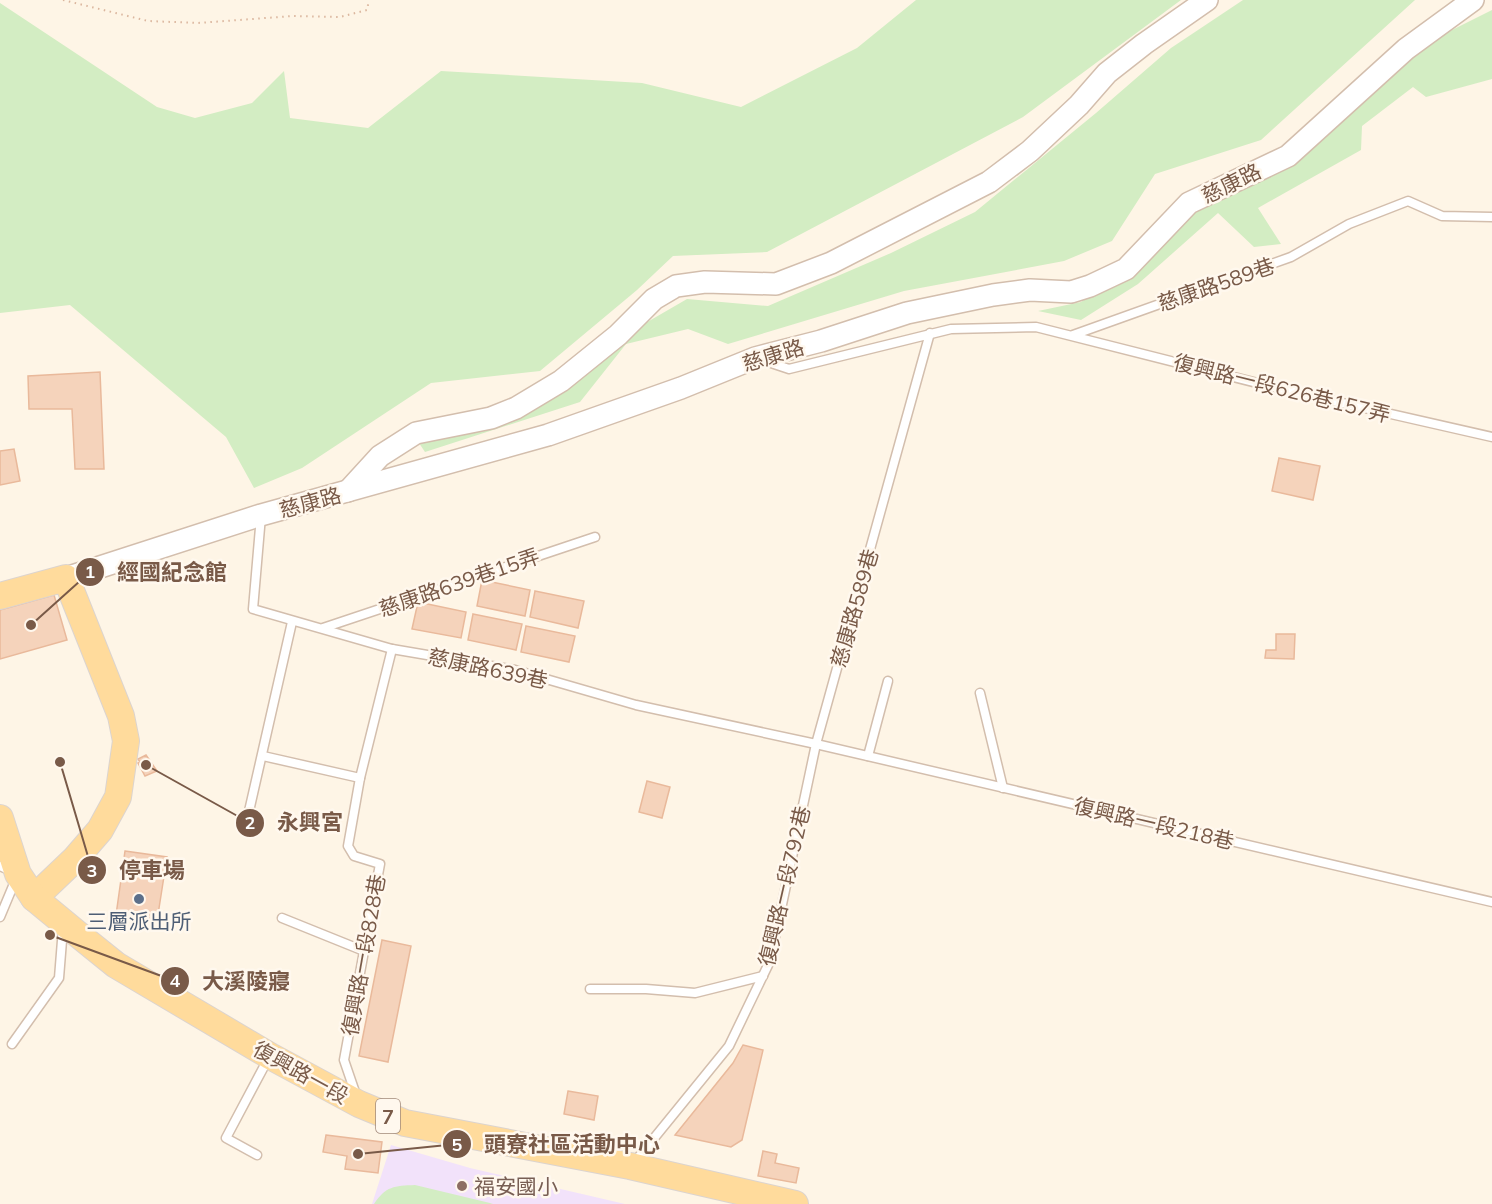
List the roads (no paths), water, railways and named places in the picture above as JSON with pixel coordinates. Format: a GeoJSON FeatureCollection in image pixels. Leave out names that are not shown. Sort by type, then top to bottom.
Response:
{"type":"FeatureCollection","features":[{"type":"Feature","properties":{"kind":"main road","name":"慈康路"},"geometry":{"type":"LineString","coordinates":[[0,596],[66,578]]}},
{"type":"Feature","properties":{"kind":"main road"},"geometry":{"type":"LineString","coordinates":[[34,898],[75,859],[100,830],[118,797],[126,741],[121,716],[66,578]]}},
{"type":"Feature","properties":{"kind":"main road","name":"復興路一段"},"geometry":{"type":"LineString","coordinates":[[0,818],[9,870],[34,898],[116,965],[270,1056],[359,1104],[405,1123],[630,1166],[795,1204]]}},
{"type":"Feature","properties":{"kind":"street"},"geometry":{"type":"LineString","coordinates":[[348,491],[380,456],[416,433],[491,418],[516,408],[561,381],[618,335],[654,299],[676,286],[705,282],[776,284],[831,263],[989,182],[1030,151],[1079,105],[1107,73],[1207,0]]}},
{"type":"Feature","properties":{"kind":"street","name":"慈康路"},"geometry":{"type":"LineString","coordinates":[[66,578],[261,515],[548,435],[681,388],[755,358],[821,341],[907,313],[993,295],[1030,290],[1071,292],[1090,286],[1126,269],[1189,203],[1288,156],[1406,49],[1473,0]]}},
{"type":"Feature","properties":{"kind":"lane","name":"慈康路589巷"},"geometry":{"type":"LineString","coordinates":[[1072,335],[1291,257],[1349,224],[1408,201],[1442,216],[1492,217]]}},
{"type":"Feature","properties":{"kind":"lane"},"geometry":{"type":"LineString","coordinates":[[755,358],[789,369],[951,329],[1036,327],[1072,335]]}},
{"type":"Feature","properties":{"kind":"lane","name":"慈康路589巷"},"geometry":{"type":"LineString","coordinates":[[816,744],[930,333]]}},
{"type":"Feature","properties":{"kind":"lane","name":"復興路一段626巷157弄"},"geometry":{"type":"LineString","coordinates":[[1072,335],[1281,389],[1492,437]]}},
{"type":"Feature","properties":{"kind":"lane","name":"慈康路639巷"},"geometry":{"type":"LineString","coordinates":[[261,515],[253,609],[392,649],[515,670],[636,705],[816,744]]}},
{"type":"Feature","properties":{"kind":"lane","name":"慈康路639巷15弄"},"geometry":{"type":"LineString","coordinates":[[323,628],[595,537]]}},
{"type":"Feature","properties":{"kind":"lane"},"geometry":{"type":"LineString","coordinates":[[248,820],[292,622]]}},
{"type":"Feature","properties":{"kind":"lane","name":"復興路一段828巷"},"geometry":{"type":"LineString","coordinates":[[359,1104],[344,1060],[380,864],[354,856],[348,846],[360,778],[392,649]]}},
{"type":"Feature","properties":{"kind":"lane"},"geometry":{"type":"LineString","coordinates":[[868,756],[888,681]]}},
{"type":"Feature","properties":{"kind":"lane"},"geometry":{"type":"LineString","coordinates":[[980,693],[1003,788]]}},
{"type":"Feature","properties":{"kind":"lane","name":"復興路一段218巷"},"geometry":{"type":"LineString","coordinates":[[816,744],[1492,902]]}},
{"type":"Feature","properties":{"kind":"lane","name":"復興路一段792巷"},"geometry":{"type":"LineString","coordinates":[[630,1166],[729,1046],[770,961],[816,744]]}},
{"type":"Feature","properties":{"kind":"lane"},"geometry":{"type":"LineString","coordinates":[[263,756],[360,778]]}},
{"type":"Feature","properties":{"kind":"lane"},"geometry":{"type":"LineString","coordinates":[[0,917],[9,870]]}},
{"type":"Feature","properties":{"kind":"lane"},"geometry":{"type":"LineString","coordinates":[[282,918],[364,951]]}},
{"type":"Feature","properties":{"kind":"lane"},"geometry":{"type":"LineString","coordinates":[[12,1044],[59,978],[64,922]]}},
{"type":"Feature","properties":{"kind":"lane"},"geometry":{"type":"LineString","coordinates":[[590,989],[646,989],[695,993],[763,976]]}},
{"type":"Feature","properties":{"kind":"lane"},"geometry":{"type":"LineString","coordinates":[[257,1155],[226,1138],[270,1056]]}},
{"type":"Feature","properties":{"kind":"place","name":"經國紀念館"},"geometry":{"type":"Point","coordinates":[31,625]}},
{"type":"Feature","properties":{"kind":"place","name":"停車場"},"geometry":{"type":"Point","coordinates":[60,762]}},
{"type":"Feature","properties":{"kind":"place","name":"永興宮"},"geometry":{"type":"Point","coordinates":[146,765]}},
{"type":"Feature","properties":{"kind":"place","name":"三層派出所"},"geometry":{"type":"Point","coordinates":[139,899]}},
{"type":"Feature","properties":{"kind":"place","name":"大溪陵寢"},"geometry":{"type":"Point","coordinates":[50,935]}},
{"type":"Feature","properties":{"kind":"place","name":"頭寮社區活動中心"},"geometry":{"type":"Point","coordinates":[358,1154]}},
{"type":"Feature","properties":{"kind":"place","name":"福安國小"},"geometry":{"type":"Point","coordinates":[462,1186]}}]}
